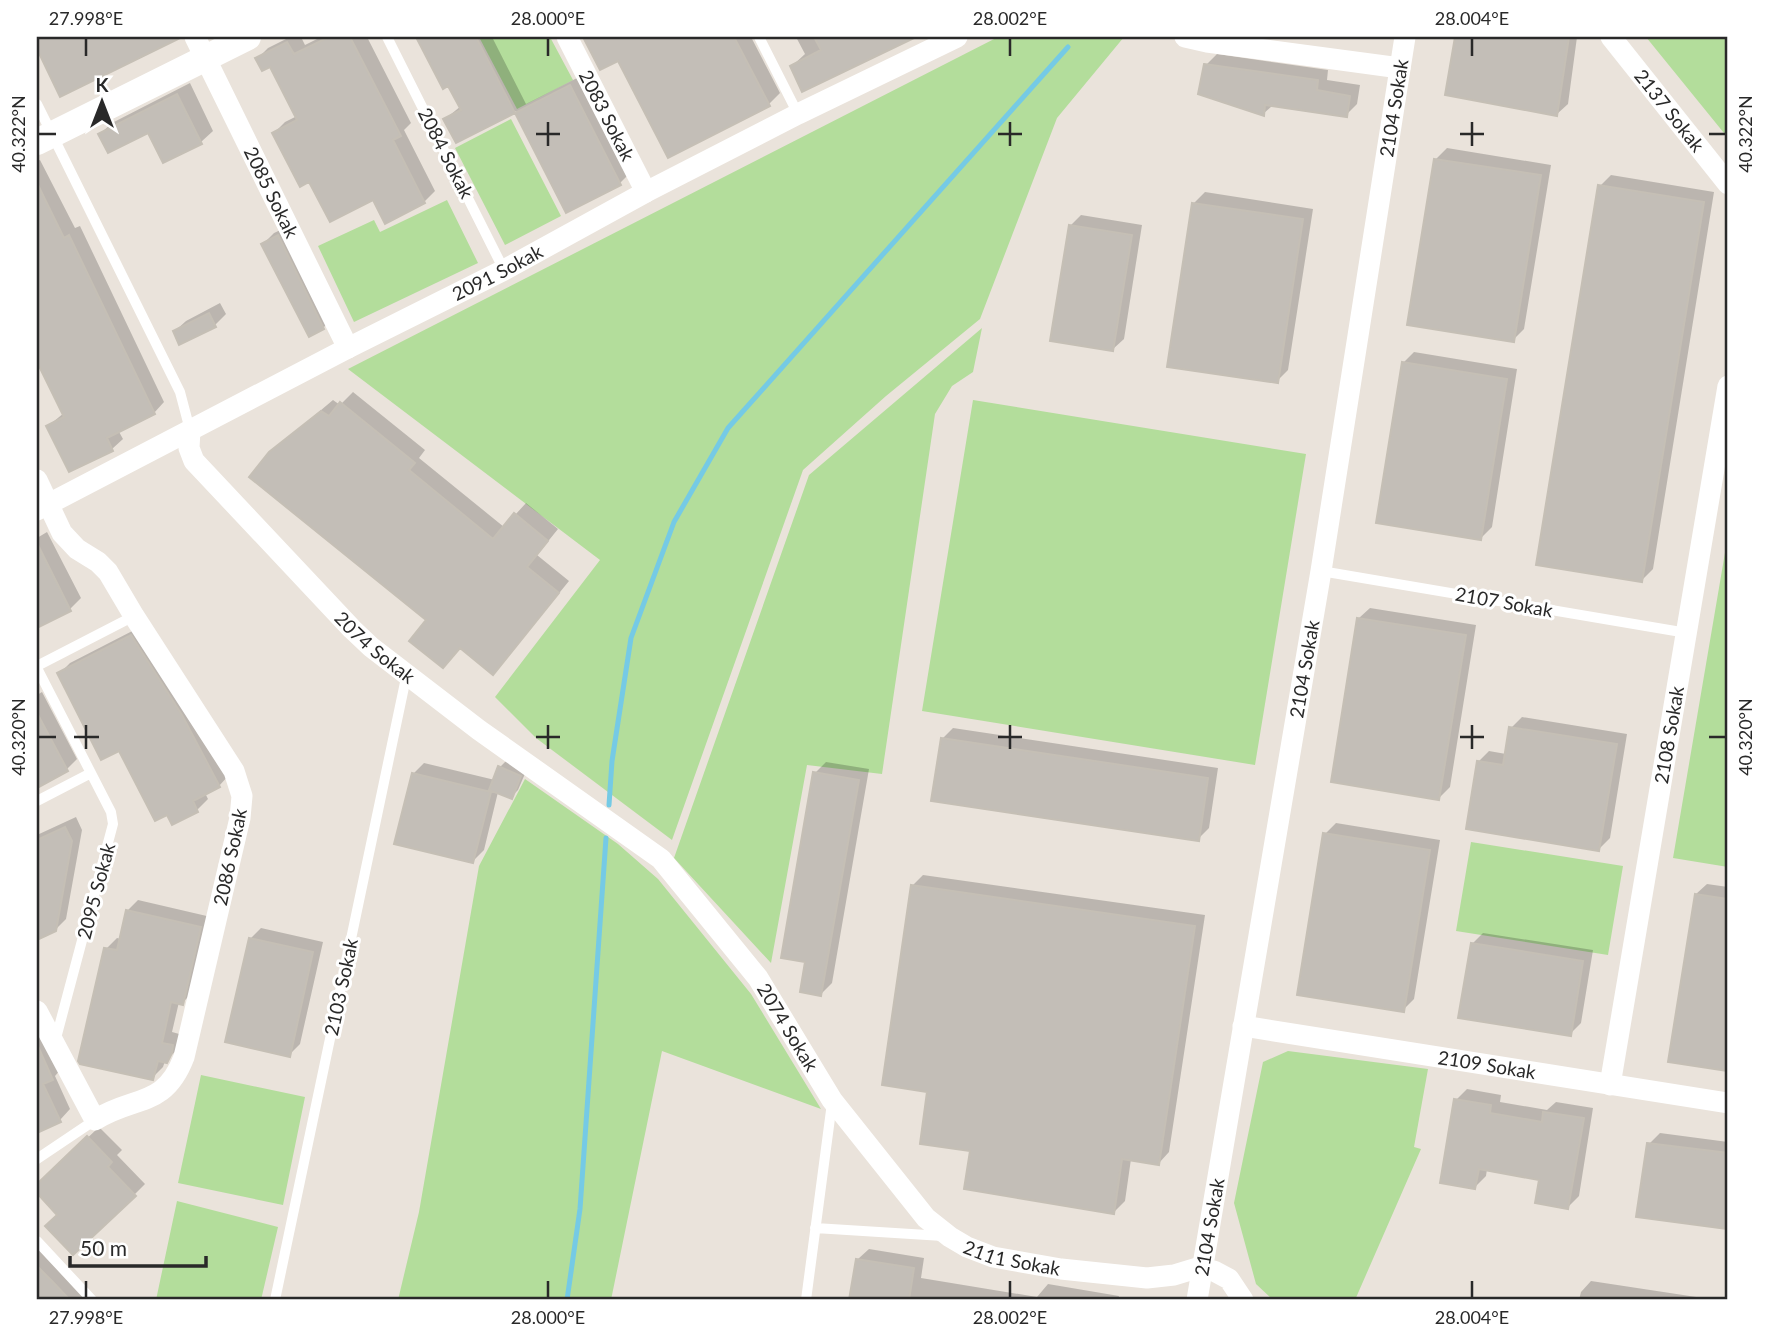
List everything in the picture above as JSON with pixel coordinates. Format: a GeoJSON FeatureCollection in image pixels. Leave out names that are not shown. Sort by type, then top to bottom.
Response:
{"type":"FeatureCollection","features":[{"type":"Feature","properties":{"kind":"street"},"geometry":{"type":"LineString","coordinates":[[44,139],[200,47],[248,37]]}},
{"type":"Feature","properties":{"kind":"street","name":"2083 Sokak"},"geometry":{"type":"LineString","coordinates":[[567,37],[646,192]]}},
{"type":"Feature","properties":{"kind":"street"},"geometry":{"type":"LineString","coordinates":[[1185,37],[1400,68]]}},
{"type":"Feature","properties":{"kind":"street","name":"2104 Sokak"},"geometry":{"type":"LineString","coordinates":[[1197,1300],[1321,571],[1405,37]]}},
{"type":"Feature","properties":{"kind":"street","name":"2137 Sokak"},"geometry":{"type":"LineString","coordinates":[[1611,37],[1728,184]]}},
{"type":"Feature","properties":{"kind":"street","name":"2091 Sokak"},"geometry":{"type":"LineString","coordinates":[[43,507],[504,270],[646,192],[951,38]]}},
{"type":"Feature","properties":{"kind":"street","name":"2085 Sokak"},"geometry":{"type":"LineString","coordinates":[[200,47],[348,348]]}},
{"type":"Feature","properties":{"kind":"street","name":"2108 Sokak"},"geometry":{"type":"LineString","coordinates":[[1610,1085],[1728,386]]}},
{"type":"Feature","properties":{"kind":"street","name":"2074 Sokak"},"geometry":{"type":"LineString","coordinates":[[190,430],[191,454],[200,468],[371,648],[480,730],[661,859],[758,978],[832,1100]]}},
{"type":"Feature","properties":{"kind":"street","name":"2086 Sokak"},"geometry":{"type":"LineString","coordinates":[[37,480],[43,507],[77,550],[104,566],[234,771],[240,787],[242,807],[179,1070],[170,1084],[156,1095],[113,1110],[95,1120]]}},
{"type":"Feature","properties":{"kind":"street"},"geometry":{"type":"LineString","coordinates":[[37,1011],[95,1120]]}},
{"type":"Feature","properties":{"kind":"street","name":"2109 Sokak"},"geometry":{"type":"LineString","coordinates":[[1243,1026],[1728,1104]]}},
{"type":"Feature","properties":{"kind":"street","name":"2111 Sokak"},"geometry":{"type":"LineString","coordinates":[[832,1100],[919,1209],[950,1237],[967,1247],[993,1256],[1061,1269],[1147,1278],[1202,1269]]}},
{"type":"Feature","properties":{"kind":"street"},"geometry":{"type":"LineString","coordinates":[[1202,1269],[1214,1271],[1229,1279],[1243,1300]]}},
{"type":"Feature","properties":{"kind":"lane","name":"2084 Sokak"},"geometry":{"type":"LineString","coordinates":[[387,37],[504,270]]}},
{"type":"Feature","properties":{"kind":"lane"},"geometry":{"type":"LineString","coordinates":[[758,37],[798,114]]}},
{"type":"Feature","properties":{"kind":"lane","name":"2074 Sokak"},"geometry":{"type":"LineString","coordinates":[[37,104],[44,139],[180,392],[190,430]]}},
{"type":"Feature","properties":{"kind":"lane","name":"2107 Sokak"},"geometry":{"type":"LineString","coordinates":[[1321,571],[1686,633]]}},
{"type":"Feature","properties":{"kind":"lane"},"geometry":{"type":"LineString","coordinates":[[37,667],[134,616]]}},
{"type":"Feature","properties":{"kind":"lane","name":"2095 Sokak"},"geometry":{"type":"LineString","coordinates":[[37,667],[111,813],[111,835],[54,1044]]}},
{"type":"Feature","properties":{"kind":"lane","name":"2103 Sokak"},"geometry":{"type":"LineString","coordinates":[[275,1300],[407,673]]}},
{"type":"Feature","properties":{"kind":"lane"},"geometry":{"type":"LineString","coordinates":[[37,801],[91,773]]}},
{"type":"Feature","properties":{"kind":"lane"},"geometry":{"type":"LineString","coordinates":[[806,1300],[832,1100]]}},
{"type":"Feature","properties":{"kind":"lane"},"geometry":{"type":"LineString","coordinates":[[37,1159],[95,1120]]}},
{"type":"Feature","properties":{"kind":"lane"},"geometry":{"type":"LineString","coordinates":[[815,1228],[950,1237]]}},
{"type":"Feature","properties":{"kind":"lane"},"geometry":{"type":"LineString","coordinates":[[37,1241],[92,1300]]}},
{"type":"Feature","properties":{"kind":"green space"},"geometry":{"type":"Polygon","coordinates":[[[479,37],[550,37],[573,80],[517,109],[479,37]]]}},
{"type":"Feature","properties":{"kind":"green space"},"geometry":{"type":"Polygon","coordinates":[[[998,37],[1124,37],[1057,118],[980,319],[886,396],[803,470],[672,840],[536,738],[495,697],[600,560],[348,369],[998,37]]]}},
{"type":"Feature","properties":{"kind":"green space"},"geometry":{"type":"Polygon","coordinates":[[[1646,37],[1728,37],[1728,138],[1646,37]]]}},
{"type":"Feature","properties":{"kind":"green space"},"geometry":{"type":"Polygon","coordinates":[[[511,119],[561,216],[505,245],[455,148],[511,119]]]}},
{"type":"Feature","properties":{"kind":"green space"},"geometry":{"type":"Polygon","coordinates":[[[447,200],[478,263],[354,322],[318,246],[374,220],[380,232],[447,200]]]}},
{"type":"Feature","properties":{"kind":"green space"},"geometry":{"type":"Polygon","coordinates":[[[982,328],[973,372],[952,386],[935,414],[882,774],[807,765],[771,963],[674,858],[809,475],[982,328]]]}},
{"type":"Feature","properties":{"kind":"green space"},"geometry":{"type":"Polygon","coordinates":[[[973,400],[1306,454],[1255,765],[922,711],[973,400]]]}},
{"type":"Feature","properties":{"kind":"green space"},"geometry":{"type":"Polygon","coordinates":[[[1728,535],[1728,867],[1673,858],[1728,535]]]}},
{"type":"Feature","properties":{"kind":"green space"},"geometry":{"type":"Polygon","coordinates":[[[525,779],[618,844],[658,879],[751,994],[821,1109],[662,1051],[611,1300],[398,1300],[419,1212],[479,866],[525,779]]]}},
{"type":"Feature","properties":{"kind":"green space"},"geometry":{"type":"Polygon","coordinates":[[[1471,842],[1623,866],[1608,955],[1456,931],[1471,842]]]}},
{"type":"Feature","properties":{"kind":"green space"},"geometry":{"type":"Polygon","coordinates":[[[1288,1051],[1428,1069],[1414,1147],[1421,1149],[1355,1300],[1272,1299],[1256,1284],[1234,1203],[1263,1062],[1288,1051]]]}},
{"type":"Feature","properties":{"kind":"green space"},"geometry":{"type":"Polygon","coordinates":[[[201,1075],[305,1097],[283,1205],[178,1183],[201,1075]]]}},
{"type":"Feature","properties":{"kind":"green space"},"geometry":{"type":"Polygon","coordinates":[[[177,1201],[278,1227],[261,1300],[156,1300],[177,1201]]]}},
{"type":"Feature","properties":{"kind":"building"},"geometry":{"type":"Polygon","coordinates":[[[37,37],[182,37],[60,97],[37,49],[37,37]]]}},
{"type":"Feature","properties":{"kind":"building"},"geometry":{"type":"Polygon","coordinates":[[[329,37],[350,37],[401,136],[393,140],[425,203],[385,224],[373,200],[330,222],[309,182],[300,187],[272,133],[297,120],[270,67],[262,71],[255,58],[287,42],[294,54],[329,37]]]}},
{"type":"Feature","properties":{"kind":"building"},"geometry":{"type":"Polygon","coordinates":[[[416,37],[476,37],[515,113],[456,143],[443,119],[461,110],[448,86],[443,89],[416,37]]]}},
{"type":"Feature","properties":{"kind":"building"},"geometry":{"type":"Polygon","coordinates":[[[583,37],[734,37],[770,106],[668,158],[618,61],[600,70],[583,37]]]}},
{"type":"Feature","properties":{"kind":"building"},"geometry":{"type":"Polygon","coordinates":[[[814,37],[916,37],[802,92],[790,66],[821,50],[814,37]]]}},
{"type":"Feature","properties":{"kind":"building"},"geometry":{"type":"Polygon","coordinates":[[[1455,37],[1569,37],[1557,116],[1445,95],[1455,37]]]}},
{"type":"Feature","properties":{"kind":"building"},"geometry":{"type":"Polygon","coordinates":[[[1204,64],[1318,80],[1317,90],[1350,96],[1347,117],[1265,105],[1264,116],[1198,94],[1204,64]]]}},
{"type":"Feature","properties":{"kind":"building"},"geometry":{"type":"Polygon","coordinates":[[[570,85],[621,185],[566,213],[515,113],[570,85]]]}},
{"type":"Feature","properties":{"kind":"building"},"geometry":{"type":"Polygon","coordinates":[[[177,94],[202,144],[163,163],[148,133],[108,153],[98,134],[177,94]]]}},
{"type":"Feature","properties":{"kind":"building"},"geometry":{"type":"Polygon","coordinates":[[[1434,159],[1541,175],[1514,342],[1407,325],[1434,159]]]}},
{"type":"Feature","properties":{"kind":"building"},"geometry":{"type":"Polygon","coordinates":[[[37,183],[64,238],[69,235],[155,414],[107,438],[113,451],[69,472],[46,426],[64,417],[37,362],[37,183]]]}},
{"type":"Feature","properties":{"kind":"building"},"geometry":{"type":"Polygon","coordinates":[[[1598,185],[1704,202],[1642,582],[1536,565],[1598,185]]]}},
{"type":"Feature","properties":{"kind":"building"},"geometry":{"type":"Polygon","coordinates":[[[1192,203],[1303,219],[1278,383],[1167,367],[1192,203]]]}},
{"type":"Feature","properties":{"kind":"building"},"geometry":{"type":"Polygon","coordinates":[[[1069,225],[1132,235],[1113,351],[1050,341],[1069,225]]]}},
{"type":"Feature","properties":{"kind":"building"},"geometry":{"type":"Polygon","coordinates":[[[278,235],[324,329],[309,337],[261,244],[278,235]]]}},
{"type":"Feature","properties":{"kind":"building"},"geometry":{"type":"Polygon","coordinates":[[[209,313],[216,327],[179,345],[173,331],[209,313]]]}},
{"type":"Feature","properties":{"kind":"building"},"geometry":{"type":"Polygon","coordinates":[[[1402,362],[1507,379],[1481,540],[1376,523],[1402,362]]]}},
{"type":"Feature","properties":{"kind":"building"},"geometry":{"type":"Polygon","coordinates":[[[340,402],[415,463],[409,470],[493,539],[514,513],[548,541],[527,567],[559,593],[493,675],[460,648],[443,668],[409,641],[426,620],[249,477],[269,452],[321,411],[329,416],[340,402]]]}},
{"type":"Feature","properties":{"kind":"building"},"geometry":{"type":"Polygon","coordinates":[[[37,543],[71,611],[37,628],[37,543]]]}},
{"type":"Feature","properties":{"kind":"building"},"geometry":{"type":"Polygon","coordinates":[[[1357,618],[1466,635],[1439,800],[1331,782],[1357,618]]]}},
{"type":"Feature","properties":{"kind":"building"},"geometry":{"type":"Polygon","coordinates":[[[131,635],[182,715],[220,787],[193,801],[198,812],[172,825],[167,815],[155,821],[119,751],[101,760],[57,673],[131,635]]]}},
{"type":"Feature","properties":{"kind":"building"},"geometry":{"type":"Polygon","coordinates":[[[37,713],[68,771],[37,788],[37,713]]]}},
{"type":"Feature","properties":{"kind":"building"},"geometry":{"type":"Polygon","coordinates":[[[1509,727],[1617,744],[1599,851],[1466,829],[1477,761],[1503,765],[1509,727]]]}},
{"type":"Feature","properties":{"kind":"building"},"geometry":{"type":"Polygon","coordinates":[[[941,738],[1208,778],[1199,841],[931,801],[941,738]]]}},
{"type":"Feature","properties":{"kind":"building"},"geometry":{"type":"Polygon","coordinates":[[[498,766],[521,776],[512,799],[489,790],[498,766]]]}},
{"type":"Feature","properties":{"kind":"building"},"geometry":{"type":"Polygon","coordinates":[[[813,772],[859,780],[821,996],[800,992],[805,962],[781,958],[813,772]]]}},
{"type":"Feature","properties":{"kind":"building"},"geometry":{"type":"Polygon","coordinates":[[[412,773],[491,792],[473,863],[394,844],[412,773]]]}},
{"type":"Feature","properties":{"kind":"building"},"geometry":{"type":"Polygon","coordinates":[[[65,827],[72,841],[56,931],[37,940],[37,840],[65,827]]]}},
{"type":"Feature","properties":{"kind":"building"},"geometry":{"type":"Polygon","coordinates":[[[1323,833],[1430,850],[1404,1012],[1297,995],[1323,833]]]}},
{"type":"Feature","properties":{"kind":"building"},"geometry":{"type":"Polygon","coordinates":[[[911,885],[1195,926],[1159,1165],[1122,1159],[1114,1214],[964,1189],[970,1151],[920,1144],[927,1092],[882,1085],[911,885]]]}},
{"type":"Feature","properties":{"kind":"building"},"geometry":{"type":"Polygon","coordinates":[[[1695,894],[1728,899],[1728,1071],[1668,1062],[1695,894]]]}},
{"type":"Feature","properties":{"kind":"building"},"geometry":{"type":"Polygon","coordinates":[[[126,910],[201,927],[183,1005],[171,1002],[162,1043],[173,1045],[172,1053],[167,1063],[158,1061],[153,1080],[80,1064],[78,1061],[104,948],[117,950],[126,910]]]}},
{"type":"Feature","properties":{"kind":"building"},"geometry":{"type":"Polygon","coordinates":[[[249,938],[313,952],[290,1057],[225,1042],[249,938]]]}},
{"type":"Feature","properties":{"kind":"building"},"geometry":{"type":"Polygon","coordinates":[[[1471,943],[1583,961],[1571,1036],[1458,1018],[1471,943]]]}},
{"type":"Feature","properties":{"kind":"building"},"geometry":{"type":"Polygon","coordinates":[[[37,1044],[53,1080],[43,1084],[61,1122],[37,1133],[37,1044]]]}},
{"type":"Feature","properties":{"kind":"building"},"geometry":{"type":"Polygon","coordinates":[[[1454,1099],[1491,1105],[1490,1113],[1542,1122],[1543,1112],[1584,1118],[1568,1209],[1535,1203],[1539,1180],[1479,1169],[1475,1189],[1440,1183],[1454,1099]]]}},
{"type":"Feature","properties":{"kind":"building"},"geometry":{"type":"Polygon","coordinates":[[[87,1136],[112,1162],[108,1167],[136,1196],[73,1255],[45,1226],[57,1215],[37,1193],[37,1184],[87,1136]]]}},
{"type":"Feature","properties":{"kind":"building"},"geometry":{"type":"Polygon","coordinates":[[[1647,1143],[1728,1153],[1728,1229],[1636,1217],[1647,1143]]]}},
{"type":"Feature","properties":{"kind":"building"},"geometry":{"type":"Polygon","coordinates":[[[856,1259],[914,1268],[909,1300],[849,1300],[856,1259]]]}},
{"type":"Feature","properties":{"kind":"building"},"geometry":{"type":"Polygon","coordinates":[[[37,1266],[50,1279],[70,1300],[37,1300],[37,1266]]]}},
{"type":"Feature","properties":{"kind":"waterway"},"geometry":{"type":"LineString","coordinates":[[609,805],[612,761],[631,638],[674,522],[728,428],[1068,47]]}},
{"type":"Feature","properties":{"kind":"waterway"},"geometry":{"type":"LineString","coordinates":[[567,1300],[580,1209],[606,838]]}}]}
